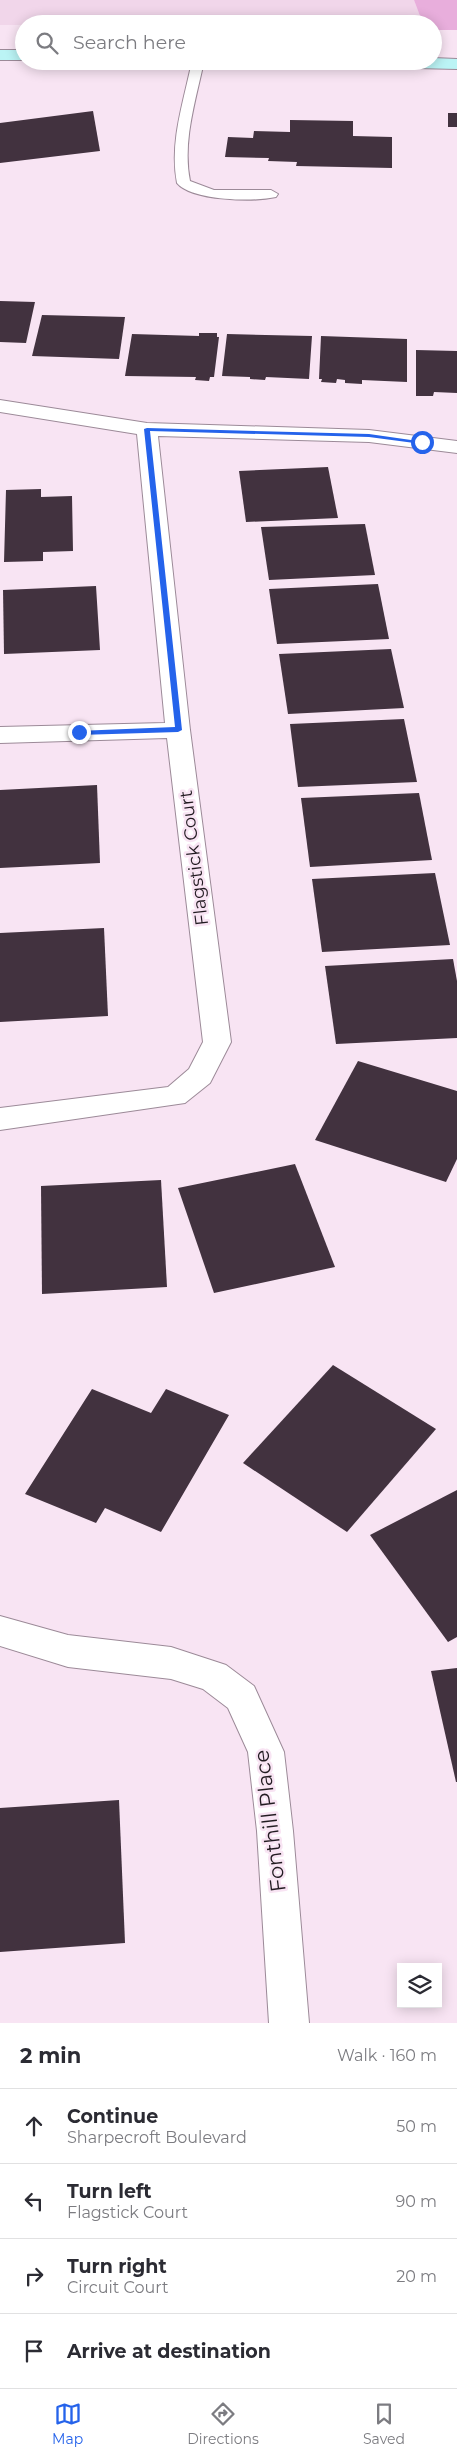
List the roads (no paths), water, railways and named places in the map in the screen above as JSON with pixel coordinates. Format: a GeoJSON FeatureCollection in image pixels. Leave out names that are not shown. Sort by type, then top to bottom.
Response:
{"type":"FeatureCollection","features":[{"type":"Feature","properties":{"kind":"main road"},"geometry":{"type":"LineString","coordinates":[[0,55],[15,55]]}},
{"type":"Feature","properties":{"kind":"main road"},"geometry":{"type":"LineString","coordinates":[[442,64],[457,64]]}},
{"type":"Feature","properties":{"kind":"street"},"geometry":{"type":"LineString","coordinates":[[0,406],[147,429],[369,436],[457,447]]}},
{"type":"Feature","properties":{"kind":"street","name":"Flagstick Court"},"geometry":{"type":"LineString","coordinates":[[0,1119],[175,1096],[200,1076],[216,1042],[178,730],[147,429]]}},
{"type":"Feature","properties":{"kind":"street"},"geometry":{"type":"LineString","coordinates":[[0,735],[178,730]]}},
{"type":"Feature","properties":{"kind":"street","name":"Fonthill Place"},"geometry":{"type":"LineString","coordinates":[[0,1630],[68,1651],[171,1663],[214,1676],[242,1697],[266,1752],[275,1831],[289,2023]]}},
{"type":"Feature","properties":{"kind":"lane"},"geometry":{"type":"LineString","coordinates":[[196,70],[183,140],[180,168],[184,184],[192,189],[207,192],[271,194]]}}]}
